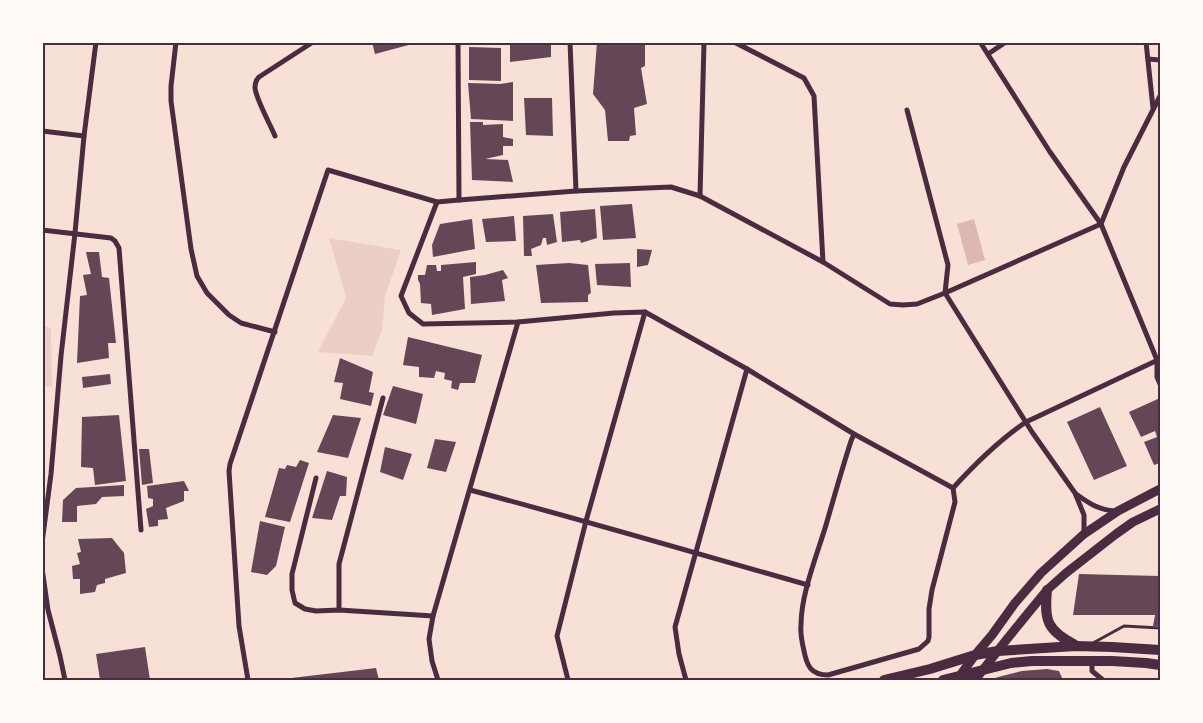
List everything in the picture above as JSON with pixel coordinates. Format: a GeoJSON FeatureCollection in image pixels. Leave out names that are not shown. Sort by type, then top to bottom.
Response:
{"type":"FeatureCollection","features":[{"type":"Feature","properties":{"kind":"main road"},"geometry":{"type":"LineString","coordinates":[[1047,590],[1046,612],[1050,627],[1063,639],[1076,646]]}},
{"type":"Feature","properties":{"kind":"main road"},"geometry":{"type":"LineString","coordinates":[[884,680],[930,670],[975,655],[998,651],[1076,646],[1160,650]]}},
{"type":"Feature","properties":{"kind":"main road"},"geometry":{"type":"LineString","coordinates":[[943,680],[958,678],[1011,663],[1032,661],[1092,661],[1160,665]]}},
{"type":"Feature","properties":{"kind":"street"},"geometry":{"type":"LineString","coordinates":[[42,544],[84,136],[96,42]]}},
{"type":"Feature","properties":{"kind":"street"},"geometry":{"type":"LineString","coordinates":[[176,42],[171,101],[191,249],[197,276],[206,293],[229,315],[241,323],[275,332]]}},
{"type":"Feature","properties":{"kind":"street"},"geometry":{"type":"LineString","coordinates":[[275,136],[256,95],[256,81],[259,77],[313,42]]}},
{"type":"Feature","properties":{"kind":"street"},"geometry":{"type":"LineString","coordinates":[[458,42],[459,200]]}},
{"type":"Feature","properties":{"kind":"street"},"geometry":{"type":"LineString","coordinates":[[570,42],[576,191]]}},
{"type":"Feature","properties":{"kind":"street"},"geometry":{"type":"LineString","coordinates":[[700,196],[704,42]]}},
{"type":"Feature","properties":{"kind":"street"},"geometry":{"type":"LineString","coordinates":[[734,42],[804,78],[814,96],[823,262]]}},
{"type":"Feature","properties":{"kind":"street"},"geometry":{"type":"LineString","coordinates":[[980,42],[1050,152],[1102,224],[1159,361],[1157,377],[1160,384]]}},
{"type":"Feature","properties":{"kind":"street"},"geometry":{"type":"LineString","coordinates":[[988,54],[1006,42]]}},
{"type":"Feature","properties":{"kind":"street"},"geometry":{"type":"LineString","coordinates":[[1146,42],[1153,109]]}},
{"type":"Feature","properties":{"kind":"street"},"geometry":{"type":"LineString","coordinates":[[1148,59],[1160,60]]}},
{"type":"Feature","properties":{"kind":"street"},"geometry":{"type":"LineString","coordinates":[[248,680],[239,626],[230,464],[328,170],[437,202],[671,186],[700,196],[823,262],[890,304],[917,304],[1102,224],[1124,167],[1160,96]]}},
{"type":"Feature","properties":{"kind":"street"},"geometry":{"type":"LineString","coordinates":[[907,110],[948,265],[945,293],[1026,422],[1075,493],[1084,515],[1084,534]]}},
{"type":"Feature","properties":{"kind":"street"},"geometry":{"type":"LineString","coordinates":[[42,131],[84,136]]}},
{"type":"Feature","properties":{"kind":"street"},"geometry":{"type":"LineString","coordinates":[[437,202],[401,296],[409,313],[423,324],[518,322],[645,312],[747,369],[854,434],[953,488]]}},
{"type":"Feature","properties":{"kind":"street"},"geometry":{"type":"LineString","coordinates":[[42,230],[111,238],[119,248],[140,530]]}},
{"type":"Feature","properties":{"kind":"street"},"geometry":{"type":"LineString","coordinates":[[568,680],[557,636],[586,521],[645,312]]}},
{"type":"Feature","properties":{"kind":"street"},"geometry":{"type":"LineString","coordinates":[[438,680],[432,661],[429,638],[433,616],[518,322]]}},
{"type":"Feature","properties":{"kind":"street"},"geometry":{"type":"LineString","coordinates":[[953,488],[1015,429],[1026,422],[1159,361]]}},
{"type":"Feature","properties":{"kind":"street"},"geometry":{"type":"LineString","coordinates":[[686,680],[679,654],[675,627],[747,369]]}},
{"type":"Feature","properties":{"kind":"street"},"geometry":{"type":"LineString","coordinates":[[339,610],[339,564],[383,398]]}},
{"type":"Feature","properties":{"kind":"street"},"geometry":{"type":"LineString","coordinates":[[854,434],[808,585],[802,611],[801,637],[806,660],[811,670],[817,674],[828,675],[919,649],[928,641],[932,590],[955,502],[953,488]]}},
{"type":"Feature","properties":{"kind":"street"},"geometry":{"type":"LineString","coordinates":[[316,478],[292,574],[292,590],[295,603],[305,610],[339,610],[433,616]]}},
{"type":"Feature","properties":{"kind":"street"},"geometry":{"type":"LineString","coordinates":[[958,678],[1015,603],[1041,573],[1084,534],[1118,511],[1160,489]]}},
{"type":"Feature","properties":{"kind":"street"},"geometry":{"type":"LineString","coordinates":[[470,490],[586,521],[695,554],[808,585]]}},
{"type":"Feature","properties":{"kind":"street"},"geometry":{"type":"LineString","coordinates":[[1075,493],[1101,509],[1118,511]]}},
{"type":"Feature","properties":{"kind":"street"},"geometry":{"type":"LineString","coordinates":[[975,680],[1047,590],[1116,534],[1133,522],[1160,508]]}},
{"type":"Feature","properties":{"kind":"street"},"geometry":{"type":"LineString","coordinates":[[42,568],[48,610],[65,680]]}},
{"type":"Feature","properties":{"kind":"street"},"geometry":{"type":"LineString","coordinates":[[1092,661],[1092,671],[1103,680]]}},
{"type":"Feature","properties":{"kind":"lane"},"geometry":{"type":"LineString","coordinates":[[1088,646],[1124,626],[1160,628]]}},
{"type":"Feature","properties":{"kind":"shaded area"},"geometry":{"type":"Polygon","coordinates":[[[974,219],[985,260],[968,265],[957,224],[974,219]]]}},
{"type":"Feature","properties":{"kind":"shaded area"},"geometry":{"type":"Polygon","coordinates":[[[329,238],[401,250],[385,296],[382,330],[372,356],[318,352],[346,298],[329,238]]]}},
{"type":"Feature","properties":{"kind":"shaded area"},"geometry":{"type":"Polygon","coordinates":[[[43,326],[51,328],[52,387],[43,386],[43,326]]]}},
{"type":"Feature","properties":{"kind":"building"},"geometry":{"type":"Polygon","coordinates":[[[372,42],[416,42],[416,43],[375,54],[372,42]]]}},
{"type":"Feature","properties":{"kind":"building"},"geometry":{"type":"Polygon","coordinates":[[[510,42],[555,42],[555,44],[551,44],[551,57],[510,62],[510,42]]]}},
{"type":"Feature","properties":{"kind":"building"},"geometry":{"type":"Polygon","coordinates":[[[597,42],[645,42],[645,66],[641,68],[647,104],[634,108],[636,135],[630,136],[629,141],[608,141],[605,110],[593,94],[597,42]]]}},
{"type":"Feature","properties":{"kind":"building"},"geometry":{"type":"Polygon","coordinates":[[[469,47],[501,48],[501,81],[469,80],[469,47]]]}},
{"type":"Feature","properties":{"kind":"building"},"geometry":{"type":"Polygon","coordinates":[[[513,82],[513,121],[471,119],[468,83],[500,84],[513,82]]]}},
{"type":"Feature","properties":{"kind":"building"},"geometry":{"type":"Polygon","coordinates":[[[524,98],[552,98],[553,136],[526,135],[524,98]]]}},
{"type":"Feature","properties":{"kind":"building"},"geometry":{"type":"Polygon","coordinates":[[[470,122],[483,122],[483,125],[503,124],[503,137],[513,139],[513,146],[503,146],[503,155],[485,159],[508,160],[513,182],[472,180],[470,122]]]}},
{"type":"Feature","properties":{"kind":"building"},"geometry":{"type":"Polygon","coordinates":[[[632,204],[636,238],[603,240],[600,206],[632,204]]]}},
{"type":"Feature","properties":{"kind":"building"},"geometry":{"type":"Polygon","coordinates":[[[595,209],[597,238],[581,243],[580,240],[562,242],[560,212],[595,209]]]}},
{"type":"Feature","properties":{"kind":"building"},"geometry":{"type":"Polygon","coordinates":[[[553,214],[557,242],[547,245],[546,238],[543,238],[541,245],[531,249],[532,256],[524,256],[523,216],[553,214]]]}},
{"type":"Feature","properties":{"kind":"building"},"geometry":{"type":"Polygon","coordinates":[[[514,216],[516,241],[486,242],[482,219],[514,216]]]}},
{"type":"Feature","properties":{"kind":"building"},"geometry":{"type":"Polygon","coordinates":[[[472,219],[475,249],[433,257],[432,245],[440,224],[472,219]]]}},
{"type":"Feature","properties":{"kind":"building"},"geometry":{"type":"Polygon","coordinates":[[[637,249],[652,250],[648,265],[637,267],[637,249]]]}},
{"type":"Feature","properties":{"kind":"building"},"geometry":{"type":"Polygon","coordinates":[[[86,252],[99,252],[102,277],[109,278],[116,343],[108,343],[109,358],[77,363],[80,296],[87,295],[83,275],[91,274],[86,252]]]}},
{"type":"Feature","properties":{"kind":"building"},"geometry":{"type":"Polygon","coordinates":[[[476,262],[476,274],[463,277],[465,309],[432,315],[431,304],[421,303],[418,275],[425,275],[427,265],[436,265],[437,271],[441,271],[441,265],[476,262]]]}},
{"type":"Feature","properties":{"kind":"building"},"geometry":{"type":"Polygon","coordinates":[[[569,263],[588,265],[591,293],[588,295],[588,302],[541,303],[536,265],[569,263]]]}},
{"type":"Feature","properties":{"kind":"building"},"geometry":{"type":"Polygon","coordinates":[[[630,263],[631,287],[597,285],[595,264],[630,263]]]}},
{"type":"Feature","properties":{"kind":"building"},"geometry":{"type":"Polygon","coordinates":[[[503,270],[508,278],[502,280],[505,301],[471,304],[470,277],[503,270]]]}},
{"type":"Feature","properties":{"kind":"building"},"geometry":{"type":"Polygon","coordinates":[[[408,337],[482,355],[475,383],[460,383],[458,390],[451,388],[452,381],[444,379],[445,373],[436,371],[434,378],[419,377],[419,367],[403,365],[408,337]]]}},
{"type":"Feature","properties":{"kind":"building"},"geometry":{"type":"Polygon","coordinates":[[[340,358],[373,372],[369,392],[374,393],[371,406],[340,399],[343,383],[334,382],[340,358]]]}},
{"type":"Feature","properties":{"kind":"building"},"geometry":{"type":"Polygon","coordinates":[[[110,374],[111,384],[83,388],[82,377],[110,374]]]}},
{"type":"Feature","properties":{"kind":"building"},"geometry":{"type":"Polygon","coordinates":[[[393,386],[423,394],[416,424],[383,415],[393,386]]]}},
{"type":"Feature","properties":{"kind":"building"},"geometry":{"type":"Polygon","coordinates":[[[1160,398],[1160,463],[1154,465],[1144,442],[1157,437],[1155,431],[1141,437],[1129,412],[1160,398]]]}},
{"type":"Feature","properties":{"kind":"building"},"geometry":{"type":"Polygon","coordinates":[[[1100,407],[1127,466],[1094,480],[1067,422],[1100,407]]]}},
{"type":"Feature","properties":{"kind":"building"},"geometry":{"type":"Polygon","coordinates":[[[119,415],[126,481],[95,485],[93,468],[81,467],[82,417],[119,415]]]}},
{"type":"Feature","properties":{"kind":"building"},"geometry":{"type":"Polygon","coordinates":[[[333,415],[361,418],[348,458],[317,452],[333,415]]]}},
{"type":"Feature","properties":{"kind":"building"},"geometry":{"type":"Polygon","coordinates":[[[435,439],[456,442],[446,472],[427,468],[435,439]]]}},
{"type":"Feature","properties":{"kind":"building"},"geometry":{"type":"Polygon","coordinates":[[[385,447],[412,454],[403,480],[380,472],[385,447]]]}},
{"type":"Feature","properties":{"kind":"building"},"geometry":{"type":"Polygon","coordinates":[[[139,449],[149,449],[153,483],[142,485],[139,449]]]}},
{"type":"Feature","properties":{"kind":"building"},"geometry":{"type":"Polygon","coordinates":[[[300,460],[309,463],[290,522],[265,517],[279,468],[285,469],[287,465],[296,467],[300,460]]]}},
{"type":"Feature","properties":{"kind":"building"},"geometry":{"type":"Polygon","coordinates":[[[327,471],[347,477],[346,496],[340,496],[332,520],[312,518],[327,471]]]}},
{"type":"Feature","properties":{"kind":"building"},"geometry":{"type":"Polygon","coordinates":[[[184,481],[189,491],[184,491],[184,501],[166,508],[168,519],[158,520],[158,526],[149,527],[146,509],[153,506],[153,499],[148,498],[147,486],[184,481]]]}},
{"type":"Feature","properties":{"kind":"building"},"geometry":{"type":"Polygon","coordinates":[[[124,485],[124,496],[102,497],[96,504],[77,506],[77,522],[62,522],[63,500],[76,488],[124,485]]]}},
{"type":"Feature","properties":{"kind":"building"},"geometry":{"type":"Polygon","coordinates":[[[260,521],[285,527],[276,566],[267,575],[251,572],[260,521]]]}},
{"type":"Feature","properties":{"kind":"building"},"geometry":{"type":"Polygon","coordinates":[[[112,538],[124,553],[126,573],[105,579],[105,583],[97,585],[95,592],[80,594],[80,579],[73,579],[72,566],[80,564],[77,553],[81,552],[78,539],[112,538]]]}},
{"type":"Feature","properties":{"kind":"building"},"geometry":{"type":"Polygon","coordinates":[[[1079,574],[1160,576],[1160,626],[1153,626],[1155,615],[1073,615],[1079,574]]]}},
{"type":"Feature","properties":{"kind":"building"},"geometry":{"type":"Polygon","coordinates":[[[145,647],[150,680],[100,680],[96,654],[145,647]]]}},
{"type":"Feature","properties":{"kind":"building"},"geometry":{"type":"Polygon","coordinates":[[[376,668],[379,680],[283,680],[283,679],[376,668]]]}},
{"type":"Feature","properties":{"kind":"building"},"geometry":{"type":"Polygon","coordinates":[[[1047,669],[1059,671],[1063,680],[988,680],[1022,671],[1047,669]]]}}]}
